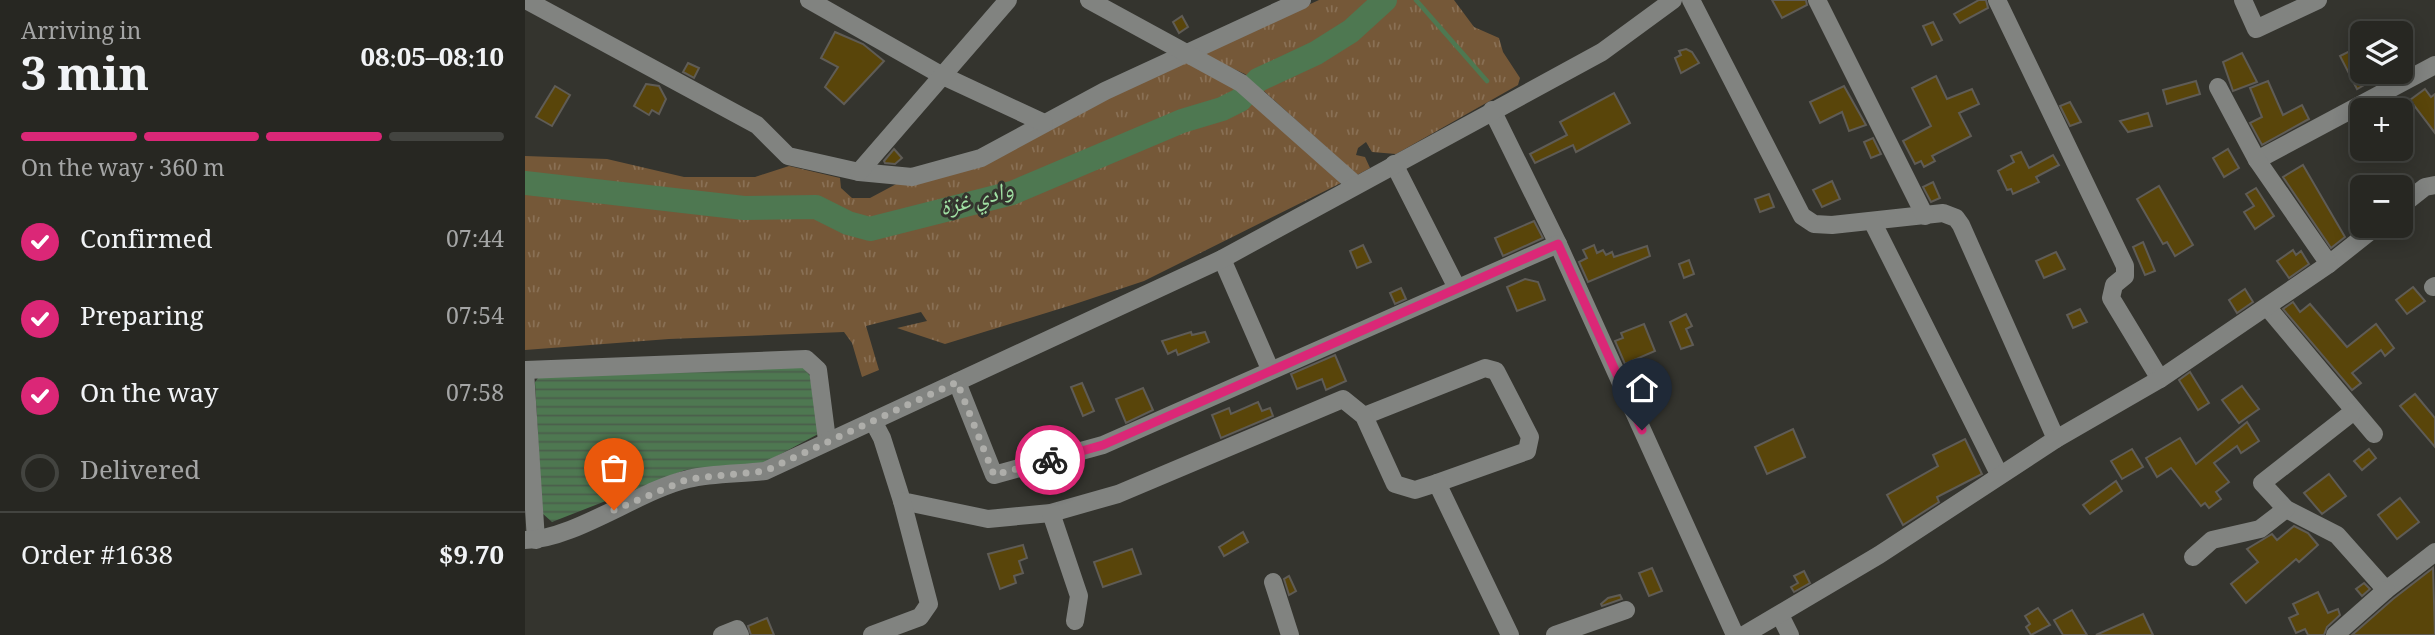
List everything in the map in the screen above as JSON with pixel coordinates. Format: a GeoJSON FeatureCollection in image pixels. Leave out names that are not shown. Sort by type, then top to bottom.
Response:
{"type":"FeatureCollection","features":[{"type":"Feature","properties":{"kind":"street"},"geometry":{"type":"LineString","coordinates":[[526,0],[757,125],[788,156],[859,173],[912,177],[981,158],[1044,123],[1301,0]]}},
{"type":"Feature","properties":{"kind":"street"},"geometry":{"type":"LineString","coordinates":[[809,0],[941,75],[1044,123]]}},
{"type":"Feature","properties":{"kind":"street"},"geometry":{"type":"LineString","coordinates":[[859,173],[941,75],[1009,0]]}},
{"type":"Feature","properties":{"kind":"street"},"geometry":{"type":"LineString","coordinates":[[1089,0],[1241,83],[1356,185]]}},
{"type":"Feature","properties":{"kind":"street"},"geometry":{"type":"LineString","coordinates":[[827,440],[818,370],[806,359],[525,370],[530,540],[688,479],[765,471],[1222,259],[1602,52],[1673,0]]}},
{"type":"Feature","properties":{"kind":"street"},"geometry":{"type":"LineString","coordinates":[[1691,0],[1802,216],[1823,225],[1873,223],[1943,213],[1955,218],[1961,225],[2056,439]]}},
{"type":"Feature","properties":{"kind":"street"},"geometry":{"type":"LineString","coordinates":[[1817,0],[1925,216]]}},
{"type":"Feature","properties":{"kind":"street"},"geometry":{"type":"LineString","coordinates":[[1997,0],[2125,266],[2125,276],[2114,285],[2111,298],[2160,379]]}},
{"type":"Feature","properties":{"kind":"street"},"geometry":{"type":"LineString","coordinates":[[2243,0],[2256,29],[2318,0]]}},
{"type":"Feature","properties":{"kind":"street"},"geometry":{"type":"LineString","coordinates":[[2257,160],[2435,65]]}},
{"type":"Feature","properties":{"kind":"street"},"geometry":{"type":"LineString","coordinates":[[2218,87],[2257,160],[2329,264]]}},
{"type":"Feature","properties":{"kind":"street"},"geometry":{"type":"LineString","coordinates":[[1492,110],[1558,244],[1735,635]]}},
{"type":"Feature","properties":{"kind":"street"},"geometry":{"type":"LineString","coordinates":[[1394,164],[1457,288]]}},
{"type":"Feature","properties":{"kind":"street"},"geometry":{"type":"LineString","coordinates":[[2413,196],[2425,187],[2435,185]]}},
{"type":"Feature","properties":{"kind":"street"},"geometry":{"type":"LineString","coordinates":[[1873,223],[1999,474]]}},
{"type":"Feature","properties":{"kind":"street"},"geometry":{"type":"LineString","coordinates":[[1744,635],[1879,555],[1999,474],[2160,379],[2268,308],[2362,238]]}},
{"type":"Feature","properties":{"kind":"street"},"geometry":{"type":"LineString","coordinates":[[957,382],[994,475],[1103,445],[1558,244]]}},
{"type":"Feature","properties":{"kind":"street"},"geometry":{"type":"LineString","coordinates":[[1222,259],[1270,369]]}},
{"type":"Feature","properties":{"kind":"street"},"geometry":{"type":"LineString","coordinates":[[2268,308],[2374,434]]}},
{"type":"Feature","properties":{"kind":"street"},"geometry":{"type":"LineString","coordinates":[[902,501],[988,519],[1051,513],[1118,494],[1343,399],[1364,416],[1395,484],[1415,490],[1527,451],[1530,437],[1496,371],[1485,368],[1364,416]]}},
{"type":"Feature","properties":{"kind":"street"},"geometry":{"type":"LineString","coordinates":[[2354,411],[2262,484],[2286,509],[2337,535],[2386,590]]}},
{"type":"Feature","properties":{"kind":"street"},"geometry":{"type":"LineString","coordinates":[[872,635],[920,617],[929,604],[883,438],[873,421]]}},
{"type":"Feature","properties":{"kind":"street"},"geometry":{"type":"LineString","coordinates":[[1437,483],[1510,635]]}},
{"type":"Feature","properties":{"kind":"street"},"geometry":{"type":"LineString","coordinates":[[2193,557],[2211,540],[2260,529],[2286,509]]}},
{"type":"Feature","properties":{"kind":"street"},"geometry":{"type":"LineString","coordinates":[[1051,513],[1079,596],[1075,621]]}},
{"type":"Feature","properties":{"kind":"street"},"geometry":{"type":"LineString","coordinates":[[2336,635],[2386,590],[2435,552]]}},
{"type":"Feature","properties":{"kind":"street"},"geometry":{"type":"LineString","coordinates":[[1273,582],[1290,635]]}},
{"type":"Feature","properties":{"kind":"street"},"geometry":{"type":"LineString","coordinates":[[1555,635],[1626,610]]}},
{"type":"Feature","properties":{"kind":"street"},"geometry":{"type":"LineString","coordinates":[[1780,615],[1790,635]]}},
{"type":"Feature","properties":{"kind":"street"},"geometry":{"type":"LineString","coordinates":[[722,635],[737,629],[740,635]]}},
{"type":"Feature","properties":{"kind":"green space"},"geometry":{"type":"Polygon","coordinates":[[[1319,0],[1454,0],[1474,27],[1499,38],[1503,52],[1520,78],[1518,85],[1396,154],[1372,152],[1366,142],[1358,148],[1356,155],[1365,157],[1370,168],[1357,175],[1245,74],[1201,54],[1319,0]]]}},
{"type":"Feature","properties":{"kind":"green space"},"geometry":{"type":"Polygon","coordinates":[[[1185,60],[1237,88],[1341,183],[1144,281],[945,344],[897,328],[927,321],[921,312],[866,326],[879,370],[862,377],[852,343],[844,332],[669,339],[525,350],[525,156],[607,159],[684,177],[755,177],[789,166],[840,178],[841,188],[852,198],[870,198],[900,182],[1049,127],[1185,60]]]}},
{"type":"Feature","properties":{"kind":"shaded area"},"geometry":{"type":"Polygon","coordinates":[[[800,363],[810,376],[820,433],[764,463],[685,470],[552,522],[542,513],[535,382],[541,374],[800,363]]]}},
{"type":"Feature","properties":{"kind":"building"},"geometry":{"type":"Polygon","coordinates":[[[1772,0],[1806,0],[1807,5],[1782,18],[1772,0]]]}},
{"type":"Feature","properties":{"kind":"building"},"geometry":{"type":"Polygon","coordinates":[[[1979,0],[1986,0],[1988,8],[1960,23],[1954,14],[1979,0]]]}},
{"type":"Feature","properties":{"kind":"building"},"geometry":{"type":"Polygon","coordinates":[[[1182,16],[1188,27],[1179,33],[1173,22],[1182,16]]]}},
{"type":"Feature","properties":{"kind":"building"},"geometry":{"type":"Polygon","coordinates":[[[1933,22],[1942,40],[1932,45],[1923,26],[1933,22]]]}},
{"type":"Feature","properties":{"kind":"building"},"geometry":{"type":"Polygon","coordinates":[[[835,32],[863,44],[884,61],[844,104],[825,87],[838,67],[821,58],[835,32]]]}},
{"type":"Feature","properties":{"kind":"building"},"geometry":{"type":"Polygon","coordinates":[[[1686,49],[1692,52],[1699,63],[1681,73],[1675,58],[1681,55],[1679,51],[1686,49]]]}},
{"type":"Feature","properties":{"kind":"building"},"geometry":{"type":"Polygon","coordinates":[[[2350,51],[2350,75],[2340,56],[2350,51]]]}},
{"type":"Feature","properties":{"kind":"building"},"geometry":{"type":"Polygon","coordinates":[[[2242,53],[2257,82],[2233,91],[2223,62],[2242,53]]]}},
{"type":"Feature","properties":{"kind":"building"},"geometry":{"type":"Polygon","coordinates":[[[688,63],[699,68],[694,78],[683,72],[688,63]]]}},
{"type":"Feature","properties":{"kind":"building"},"geometry":{"type":"Polygon","coordinates":[[[1936,76],[1947,99],[1972,89],[1979,104],[1959,113],[1971,136],[1932,156],[1935,161],[1924,167],[1921,161],[1915,164],[1903,141],[1931,126],[1912,88],[1936,76]]]}},
{"type":"Feature","properties":{"kind":"building"},"geometry":{"type":"Polygon","coordinates":[[[2196,81],[2200,94],[2167,104],[2163,90],[2196,81]]]}},
{"type":"Feature","properties":{"kind":"building"},"geometry":{"type":"Polygon","coordinates":[[[2268,81],[2283,115],[2302,105],[2309,119],[2262,145],[2250,123],[2262,117],[2250,88],[2268,81]]]}},
{"type":"Feature","properties":{"kind":"building"},"geometry":{"type":"Polygon","coordinates":[[[646,84],[659,86],[666,99],[659,114],[652,110],[649,115],[634,106],[646,84]]]}},
{"type":"Feature","properties":{"kind":"building"},"geometry":{"type":"Polygon","coordinates":[[[555,86],[570,95],[552,126],[536,117],[555,86]]]}},
{"type":"Feature","properties":{"kind":"building"},"geometry":{"type":"Polygon","coordinates":[[[1844,86],[1866,125],[1849,131],[1842,112],[1820,123],[1810,102],[1844,86]]]}},
{"type":"Feature","properties":{"kind":"building"},"geometry":{"type":"Polygon","coordinates":[[[2425,89],[2431,97],[2435,94],[2435,133],[2413,104],[2413,98],[2425,89]]]}},
{"type":"Feature","properties":{"kind":"building"},"geometry":{"type":"Polygon","coordinates":[[[1614,93],[1630,123],[1576,152],[1573,145],[1535,163],[1530,154],[1567,135],[1560,122],[1614,93]]]}},
{"type":"Feature","properties":{"kind":"building"},"geometry":{"type":"Polygon","coordinates":[[[2070,102],[2081,122],[2070,126],[2060,106],[2070,102]]]}},
{"type":"Feature","properties":{"kind":"building"},"geometry":{"type":"Polygon","coordinates":[[[2148,113],[2152,126],[2128,132],[2120,121],[2148,113]]]}},
{"type":"Feature","properties":{"kind":"building"},"geometry":{"type":"Polygon","coordinates":[[[1873,138],[1881,154],[1871,158],[1864,142],[1873,138]]]}},
{"type":"Feature","properties":{"kind":"building"},"geometry":{"type":"Polygon","coordinates":[[[894,149],[902,158],[895,164],[885,163],[884,161],[894,149]]]}},
{"type":"Feature","properties":{"kind":"building"},"geometry":{"type":"Polygon","coordinates":[[[2228,149],[2239,168],[2224,177],[2213,158],[2228,149]]]}},
{"type":"Feature","properties":{"kind":"building"},"geometry":{"type":"Polygon","coordinates":[[[2021,152],[2029,168],[2053,155],[2059,165],[2036,177],[2039,182],[2013,194],[2011,189],[2007,190],[1998,171],[2014,162],[2011,156],[2021,152]]]}},
{"type":"Feature","properties":{"kind":"building"},"geometry":{"type":"Polygon","coordinates":[[[2303,165],[2345,237],[2331,248],[2283,177],[2303,165]]]}},
{"type":"Feature","properties":{"kind":"building"},"geometry":{"type":"Polygon","coordinates":[[[1832,181],[1840,199],[1822,207],[1813,190],[1832,181]]]}},
{"type":"Feature","properties":{"kind":"building"},"geometry":{"type":"Polygon","coordinates":[[[1933,182],[1940,198],[1931,202],[1923,187],[1933,182]]]}},
{"type":"Feature","properties":{"kind":"building"},"geometry":{"type":"Polygon","coordinates":[[[2159,186],[2193,245],[2175,256],[2167,242],[2163,244],[2137,199],[2159,186]]]}},
{"type":"Feature","properties":{"kind":"building"},"geometry":{"type":"Polygon","coordinates":[[[2256,188],[2274,216],[2255,229],[2244,212],[2254,206],[2246,194],[2256,188]]]}},
{"type":"Feature","properties":{"kind":"building"},"geometry":{"type":"Polygon","coordinates":[[[1769,194],[1774,207],[1760,212],[1755,199],[1769,194]]]}},
{"type":"Feature","properties":{"kind":"building"},"geometry":{"type":"Polygon","coordinates":[[[1534,221],[1543,238],[1503,256],[1495,238],[1534,221]]]}},
{"type":"Feature","properties":{"kind":"building"},"geometry":{"type":"Polygon","coordinates":[[[2143,242],[2155,271],[2145,275],[2133,247],[2143,242]]]}},
{"type":"Feature","properties":{"kind":"building"},"geometry":{"type":"Polygon","coordinates":[[[1363,245],[1371,262],[1357,268],[1350,251],[1363,245]]]}},
{"type":"Feature","properties":{"kind":"building"},"geometry":{"type":"Polygon","coordinates":[[[1594,245],[1597,253],[1603,250],[1606,255],[1612,252],[1614,257],[1647,246],[1650,256],[1588,282],[1579,262],[1587,258],[1583,250],[1594,245]]]}},
{"type":"Feature","properties":{"kind":"building"},"geometry":{"type":"Polygon","coordinates":[[[2293,250],[2296,255],[2301,251],[2309,264],[2289,278],[2277,261],[2293,250]]]}},
{"type":"Feature","properties":{"kind":"building"},"geometry":{"type":"Polygon","coordinates":[[[2056,252],[2065,269],[2044,278],[2036,261],[2056,252]]]}},
{"type":"Feature","properties":{"kind":"building"},"geometry":{"type":"Polygon","coordinates":[[[1689,260],[1694,274],[1684,278],[1679,264],[1689,260]]]}},
{"type":"Feature","properties":{"kind":"building"},"geometry":{"type":"Polygon","coordinates":[[[1525,279],[1538,282],[1545,300],[1517,311],[1507,287],[1525,279]]]}},
{"type":"Feature","properties":{"kind":"building"},"geometry":{"type":"Polygon","coordinates":[[[2413,287],[2425,301],[2407,314],[2396,300],[2413,287]]]}},
{"type":"Feature","properties":{"kind":"building"},"geometry":{"type":"Polygon","coordinates":[[[1401,288],[1406,299],[1395,304],[1390,293],[1401,288]]]}},
{"type":"Feature","properties":{"kind":"building"},"geometry":{"type":"Polygon","coordinates":[[[2245,289],[2253,302],[2237,313],[2229,300],[2245,289]]]}},
{"type":"Feature","properties":{"kind":"building"},"geometry":{"type":"Polygon","coordinates":[[[2293,302],[2300,312],[2310,304],[2347,347],[2376,324],[2394,348],[2385,356],[2381,350],[2352,373],[2361,383],[2352,390],[2283,309],[2293,302]]]}},
{"type":"Feature","properties":{"kind":"building"},"geometry":{"type":"Polygon","coordinates":[[[2080,309],[2087,322],[2073,328],[2067,315],[2080,309]]]}},
{"type":"Feature","properties":{"kind":"building"},"geometry":{"type":"Polygon","coordinates":[[[1686,314],[1692,326],[1686,329],[1693,345],[1681,349],[1670,322],[1686,314]]]}},
{"type":"Feature","properties":{"kind":"building"},"geometry":{"type":"Polygon","coordinates":[[[1644,324],[1655,351],[1625,364],[1615,341],[1623,338],[1621,333],[1644,324]]]}},
{"type":"Feature","properties":{"kind":"building"},"geometry":{"type":"Polygon","coordinates":[[[1191,332],[1192,335],[1205,332],[1209,342],[1178,355],[1176,350],[1168,354],[1162,341],[1191,332]]]}},
{"type":"Feature","properties":{"kind":"building"},"geometry":{"type":"Polygon","coordinates":[[[1335,355],[1346,381],[1326,390],[1322,379],[1297,389],[1291,374],[1335,355]]]}},
{"type":"Feature","properties":{"kind":"building"},"geometry":{"type":"Polygon","coordinates":[[[2190,372],[2209,403],[2198,410],[2179,380],[2190,372]]]}},
{"type":"Feature","properties":{"kind":"building"},"geometry":{"type":"Polygon","coordinates":[[[1082,383],[1094,411],[1083,416],[1071,387],[1082,383]]]}},
{"type":"Feature","properties":{"kind":"building"},"geometry":{"type":"Polygon","coordinates":[[[2242,386],[2259,409],[2239,423],[2222,400],[2242,386]]]}},
{"type":"Feature","properties":{"kind":"building"},"geometry":{"type":"Polygon","coordinates":[[[1143,388],[1153,410],[1126,423],[1116,399],[1143,388]]]}},
{"type":"Feature","properties":{"kind":"building"},"geometry":{"type":"Polygon","coordinates":[[[2415,394],[2435,418],[2435,447],[2400,406],[2415,394]]]}},
{"type":"Feature","properties":{"kind":"building"},"geometry":{"type":"Polygon","coordinates":[[[1258,402],[1262,411],[1270,408],[1273,416],[1221,438],[1212,415],[1229,408],[1231,414],[1258,402]]]}},
{"type":"Feature","properties":{"kind":"building"},"geometry":{"type":"Polygon","coordinates":[[[2247,422],[2259,441],[2241,453],[2237,446],[2214,463],[2229,482],[2216,492],[2221,499],[2209,508],[2205,503],[2201,506],[2171,468],[2157,477],[2146,458],[2180,438],[2196,464],[2247,422]]]}},
{"type":"Feature","properties":{"kind":"building"},"geometry":{"type":"Polygon","coordinates":[[[1793,429],[1805,457],[1767,474],[1755,447],[1793,429]]]}},
{"type":"Feature","properties":{"kind":"building"},"geometry":{"type":"Polygon","coordinates":[[[1965,439],[1982,474],[1937,497],[1939,502],[1903,525],[1887,495],[1938,466],[1933,455],[1965,439]]]}},
{"type":"Feature","properties":{"kind":"building"},"geometry":{"type":"Polygon","coordinates":[[[2132,449],[2143,467],[2122,479],[2111,461],[2132,449]]]}},
{"type":"Feature","properties":{"kind":"building"},"geometry":{"type":"Polygon","coordinates":[[[2369,449],[2376,458],[2362,470],[2354,461],[2369,449]]]}},
{"type":"Feature","properties":{"kind":"building"},"geometry":{"type":"Polygon","coordinates":[[[2329,474],[2346,496],[2322,514],[2304,493],[2329,474]]]}},
{"type":"Feature","properties":{"kind":"building"},"geometry":{"type":"Polygon","coordinates":[[[2116,481],[2122,491],[2090,514],[2083,505],[2116,481]]]}},
{"type":"Feature","properties":{"kind":"building"},"geometry":{"type":"Polygon","coordinates":[[[2400,498],[2419,522],[2397,539],[2378,515],[2400,498]]]}},
{"type":"Feature","properties":{"kind":"building"},"geometry":{"type":"Polygon","coordinates":[[[2294,526],[2308,533],[2318,545],[2299,562],[2296,559],[2246,603],[2231,584],[2258,562],[2247,549],[2272,534],[2277,540],[2294,526]]]}},
{"type":"Feature","properties":{"kind":"building"},"geometry":{"type":"Polygon","coordinates":[[[1243,532],[1248,542],[1224,556],[1219,547],[1243,532]]]}},
{"type":"Feature","properties":{"kind":"building"},"geometry":{"type":"Polygon","coordinates":[[[1023,545],[1027,558],[1019,561],[1023,573],[1014,576],[1016,583],[1000,589],[988,554],[1023,545]]]}},
{"type":"Feature","properties":{"kind":"building"},"geometry":{"type":"Polygon","coordinates":[[[1132,549],[1141,574],[1103,587],[1094,562],[1132,549]]]}},
{"type":"Feature","properties":{"kind":"building"},"geometry":{"type":"Polygon","coordinates":[[[1652,568],[1662,591],[1649,596],[1639,573],[1652,568]]]}},
{"type":"Feature","properties":{"kind":"building"},"geometry":{"type":"Polygon","coordinates":[[[2433,568],[2435,635],[2352,635],[2393,599],[2433,568]]]}},
{"type":"Feature","properties":{"kind":"building"},"geometry":{"type":"Polygon","coordinates":[[[1804,571],[1810,583],[1794,592],[1791,587],[1798,583],[1794,576],[1804,571]]]}},
{"type":"Feature","properties":{"kind":"building"},"geometry":{"type":"Polygon","coordinates":[[[1289,576],[1296,591],[1289,595],[1284,579],[1289,576]]]}},
{"type":"Feature","properties":{"kind":"building"},"geometry":{"type":"Polygon","coordinates":[[[2364,583],[2370,589],[2362,596],[2356,589],[2364,583]]]}},
{"type":"Feature","properties":{"kind":"building"},"geometry":{"type":"Polygon","coordinates":[[[2318,592],[2328,613],[2338,609],[2340,615],[2327,627],[2324,635],[2308,635],[2305,629],[2296,633],[2289,618],[2298,614],[2293,604],[2318,592]]]}},
{"type":"Feature","properties":{"kind":"building"},"geometry":{"type":"Polygon","coordinates":[[[1620,595],[1622,599],[1602,606],[1608,598],[1620,595]]]}},
{"type":"Feature","properties":{"kind":"building"},"geometry":{"type":"Polygon","coordinates":[[[2038,608],[2050,625],[2031,635],[2026,627],[2030,624],[2025,616],[2038,608]]]}},
{"type":"Feature","properties":{"kind":"building"},"geometry":{"type":"Polygon","coordinates":[[[2072,610],[2087,635],[2063,635],[2054,620],[2072,610]]]}},
{"type":"Feature","properties":{"kind":"building"},"geometry":{"type":"Polygon","coordinates":[[[2143,614],[2153,635],[2096,635],[2143,614]]]}},
{"type":"Feature","properties":{"kind":"building"},"geometry":{"type":"Polygon","coordinates":[[[767,618],[774,635],[751,635],[748,626],[767,618]]]}},
{"type":"Feature","properties":{"kind":"waterway","name":"وادي غزة"},"geometry":{"type":"LineString","coordinates":[[525,183],[744,208],[816,207],[848,223],[870,229],[1012,193],[1182,121],[1222,109],[1240,100],[1258,80],[1316,53],[1351,31],[1385,0]]}},
{"type":"Feature","properties":{"kind":"waterway"},"geometry":{"type":"LineString","coordinates":[[1416,0],[1487,81]]}},
{"type":"Feature","properties":{"kind":"way so far"},"geometry":{"type":"LineString","coordinates":[[614,510],[688,479],[765,471],[957,382],[994,475],[1050,460]]}},
{"type":"Feature","properties":{"kind":"route"},"geometry":{"type":"LineString","coordinates":[[1050,460],[1103,445],[1558,244],[1642,430]]}}]}
